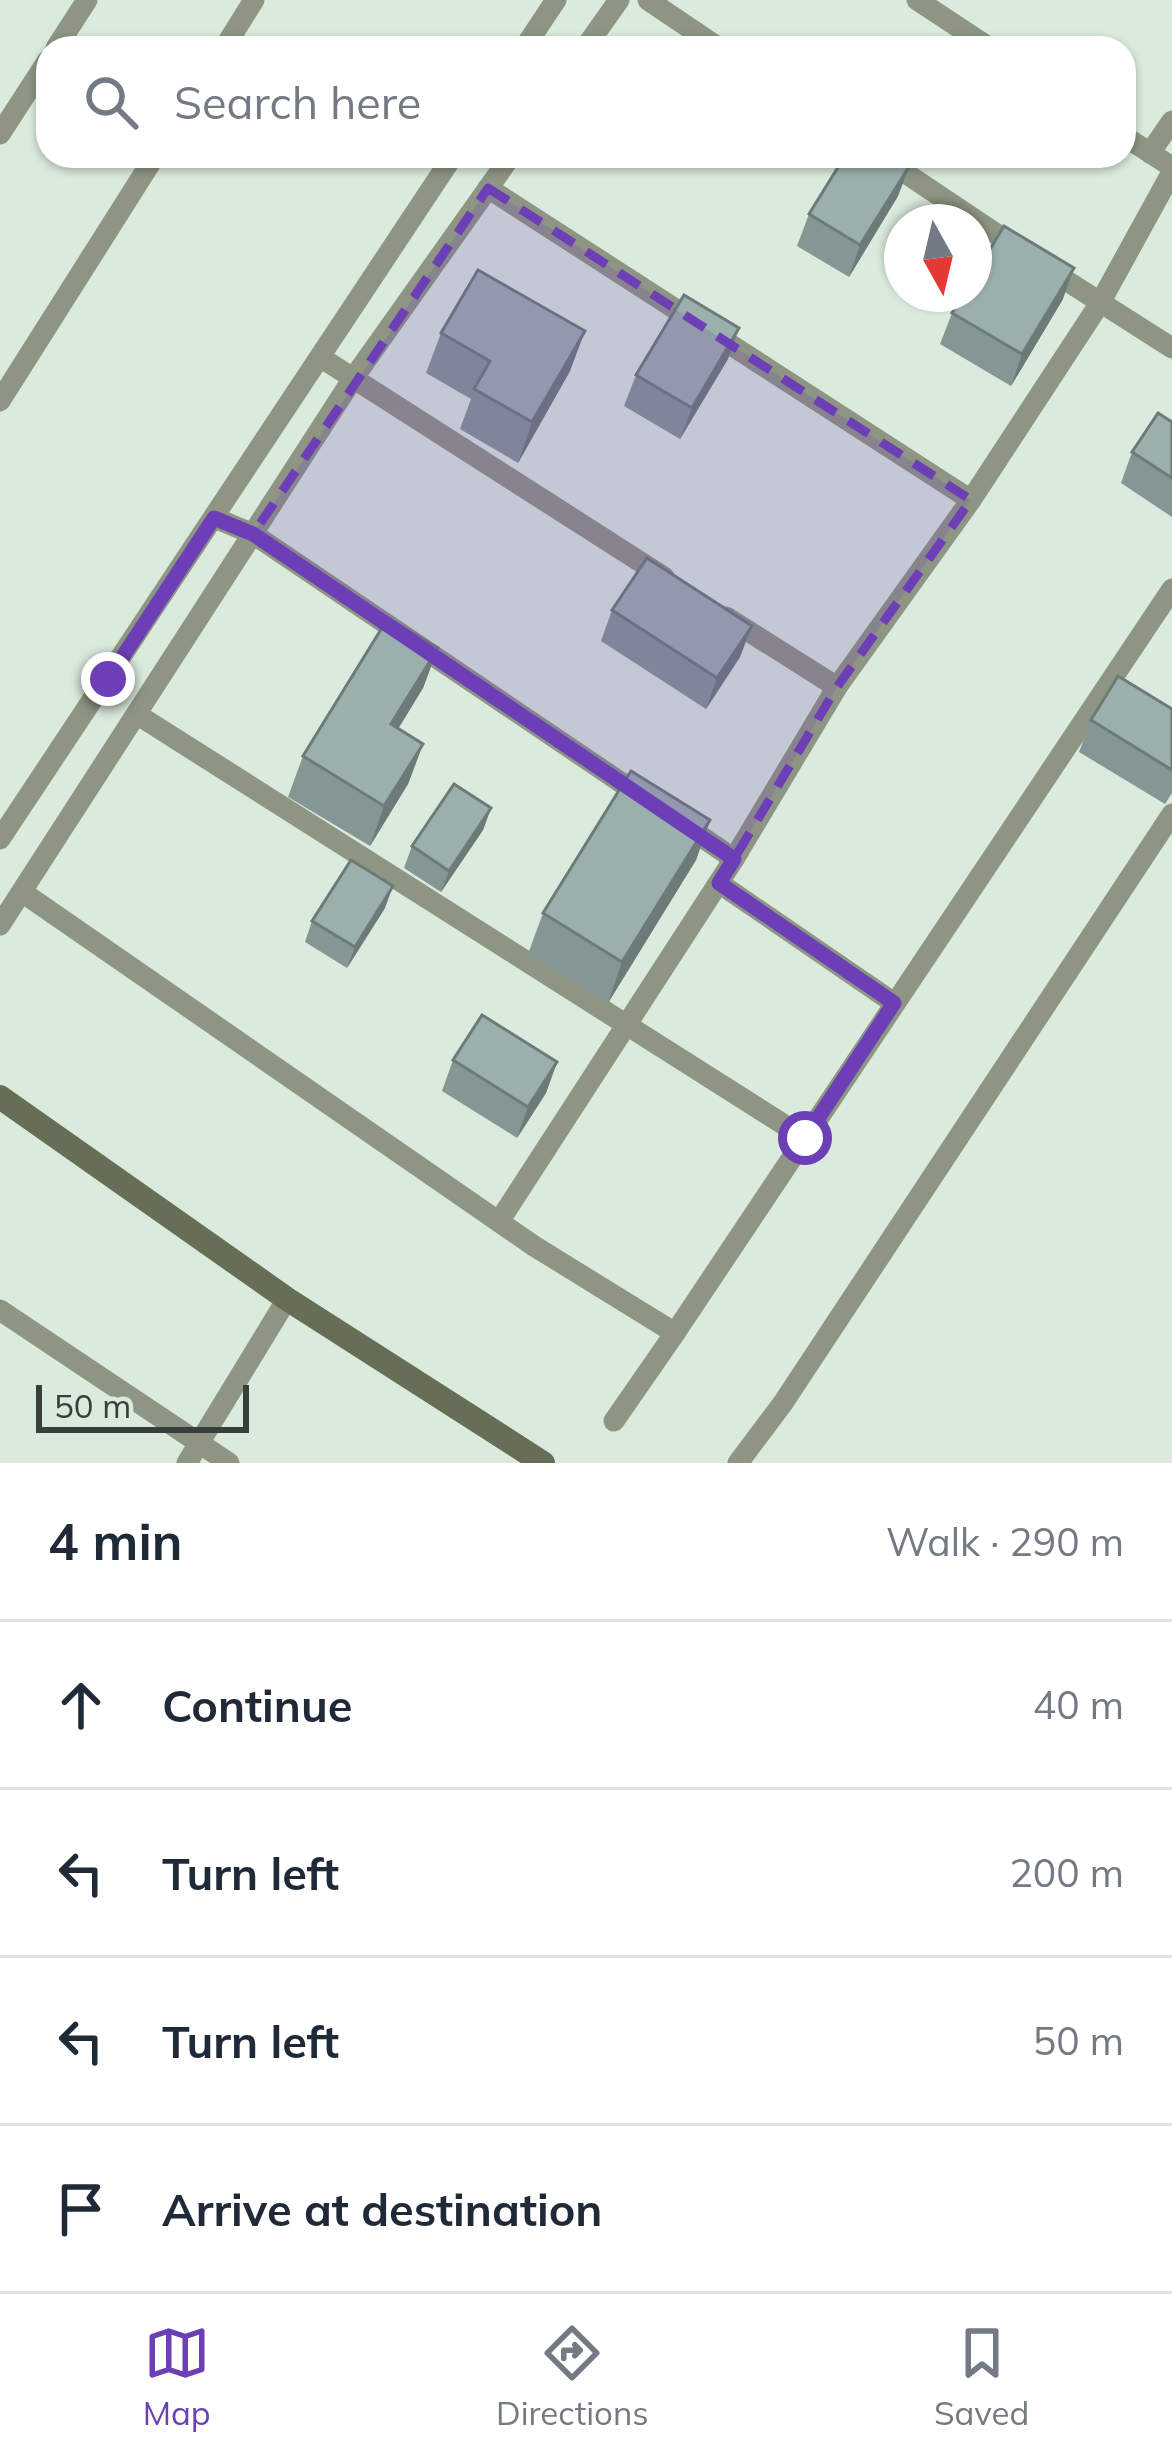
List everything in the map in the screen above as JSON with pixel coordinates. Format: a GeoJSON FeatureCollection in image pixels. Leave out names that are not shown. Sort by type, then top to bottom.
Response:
{"type":"FeatureCollection","features":[{"type":"Feature","properties":{"kind":"street"},"geometry":{"type":"LineString","coordinates":[[64,36],[87,0]]}},
{"type":"Feature","properties":{"kind":"street"},"geometry":{"type":"LineString","coordinates":[[232,36],[254,0]]}},
{"type":"Feature","properties":{"kind":"street"},"geometry":{"type":"LineString","coordinates":[[532,36],[556,0]]}},
{"type":"Feature","properties":{"kind":"street"},"geometry":{"type":"LineString","coordinates":[[594,36],[619,0]]}},
{"type":"Feature","properties":{"kind":"street"},"geometry":{"type":"LineString","coordinates":[[648,0],[701,36]]}},
{"type":"Feature","properties":{"kind":"street"},"geometry":{"type":"LineString","coordinates":[[917,0],[972,36]]}},
{"type":"Feature","properties":{"kind":"street"},"geometry":{"type":"LineString","coordinates":[[0,134],[36,78]]}},
{"type":"Feature","properties":{"kind":"street"},"geometry":{"type":"LineString","coordinates":[[1150,153],[1172,121]]}},
{"type":"Feature","properties":{"kind":"street"},"geometry":{"type":"LineString","coordinates":[[500,1220],[719,883],[837,687],[970,500],[1100,303],[1172,169],[1136,144]]}},
{"type":"Feature","properties":{"kind":"street"},"geometry":{"type":"LineString","coordinates":[[0,401],[147,168]]}},
{"type":"Feature","properties":{"kind":"street"},"geometry":{"type":"LineString","coordinates":[[0,839],[445,168]]}},
{"type":"Feature","properties":{"kind":"street"},"geometry":{"type":"LineString","coordinates":[[0,926],[352,380],[502,168]]}},
{"type":"Feature","properties":{"kind":"street"},"geometry":{"type":"LineString","coordinates":[[898,168],[1172,348]]}},
{"type":"Feature","properties":{"kind":"street"},"geometry":{"type":"LineString","coordinates":[[488,188],[970,500]]}},
{"type":"Feature","properties":{"kind":"street"},"geometry":{"type":"LineString","coordinates":[[320,357],[675,585]]}},
{"type":"Feature","properties":{"kind":"street"},"geometry":{"type":"LineString","coordinates":[[214,518],[253,534],[734,859]]}},
{"type":"Feature","properties":{"kind":"street"},"geometry":{"type":"LineString","coordinates":[[614,1421],[1172,589]]}},
{"type":"Feature","properties":{"kind":"street"},"geometry":{"type":"LineString","coordinates":[[716,610],[837,687]]}},
{"type":"Feature","properties":{"kind":"street"},"geometry":{"type":"LineString","coordinates":[[138,715],[805,1138]]}},
{"type":"Feature","properties":{"kind":"street"},"geometry":{"type":"LineString","coordinates":[[738,1463],[796,1383],[1172,814]]}},
{"type":"Feature","properties":{"kind":"street"},"geometry":{"type":"LineString","coordinates":[[719,883],[894,1003]]}},
{"type":"Feature","properties":{"kind":"street"},"geometry":{"type":"LineString","coordinates":[[22,892],[500,1220],[674,1333]]}},
{"type":"Feature","properties":{"kind":"street"},"geometry":{"type":"LineString","coordinates":[[0,1097],[287,1299],[543,1463]]}},
{"type":"Feature","properties":{"kind":"street"},"geometry":{"type":"LineString","coordinates":[[194,1454],[287,1299]]}},
{"type":"Feature","properties":{"kind":"street"},"geometry":{"type":"LineString","coordinates":[[0,1310],[194,1454],[229,1463]]}},
{"type":"Feature","properties":{"kind":"highlighted area"},"geometry":{"type":"Polygon","coordinates":[[[488,188],[971,500],[837,687],[734,859],[253,534],[488,188]]]}},
{"type":"Feature","properties":{"kind":"building"},"geometry":{"type":"Polygon","coordinates":[[[838,168],[908,168],[884,204],[860,245],[809,214],[838,168]]]}},
{"type":"Feature","properties":{"kind":"building"},"geometry":{"type":"Polygon","coordinates":[[[1004,226],[1074,268],[1022,354],[952,313],[992,312],[992,246],[1004,226]]]}},
{"type":"Feature","properties":{"kind":"building"},"geometry":{"type":"Polygon","coordinates":[[[478,270],[585,331],[532,422],[474,389],[490,361],[441,333],[478,270]]]}},
{"type":"Feature","properties":{"kind":"building"},"geometry":{"type":"Polygon","coordinates":[[[684,295],[739,328],[692,408],[636,375],[684,295]]]}},
{"type":"Feature","properties":{"kind":"building"},"geometry":{"type":"Polygon","coordinates":[[[1158,413],[1172,422],[1172,478],[1132,452],[1158,413]]]}},
{"type":"Feature","properties":{"kind":"building"},"geometry":{"type":"Polygon","coordinates":[[[647,558],[752,626],[717,678],[612,610],[647,558]]]}},
{"type":"Feature","properties":{"kind":"building"},"geometry":{"type":"Polygon","coordinates":[[[388,618],[438,648],[391,724],[423,744],[384,806],[303,756],[388,618]]]}},
{"type":"Feature","properties":{"kind":"building"},"geometry":{"type":"Polygon","coordinates":[[[1118,676],[1172,709],[1172,770],[1091,720],[1118,676]]]}},
{"type":"Feature","properties":{"kind":"building"},"geometry":{"type":"Polygon","coordinates":[[[631,771],[710,820],[622,962],[543,913],[631,771]]]}},
{"type":"Feature","properties":{"kind":"building"},"geometry":{"type":"Polygon","coordinates":[[[454,784],[491,808],[449,871],[412,846],[454,784]]]}},
{"type":"Feature","properties":{"kind":"building"},"geometry":{"type":"Polygon","coordinates":[[[351,860],[393,886],[355,947],[312,921],[351,860]]]}},
{"type":"Feature","properties":{"kind":"building"},"geometry":{"type":"Polygon","coordinates":[[[482,1015],[557,1062],[528,1107],[453,1060],[482,1015]]]}},
{"type":"Feature","properties":{"kind":"route"},"geometry":{"type":"LineString","coordinates":[[108,679],[214,518],[253,534],[734,859],[719,883],[894,1003],[805,1138]]}}]}
